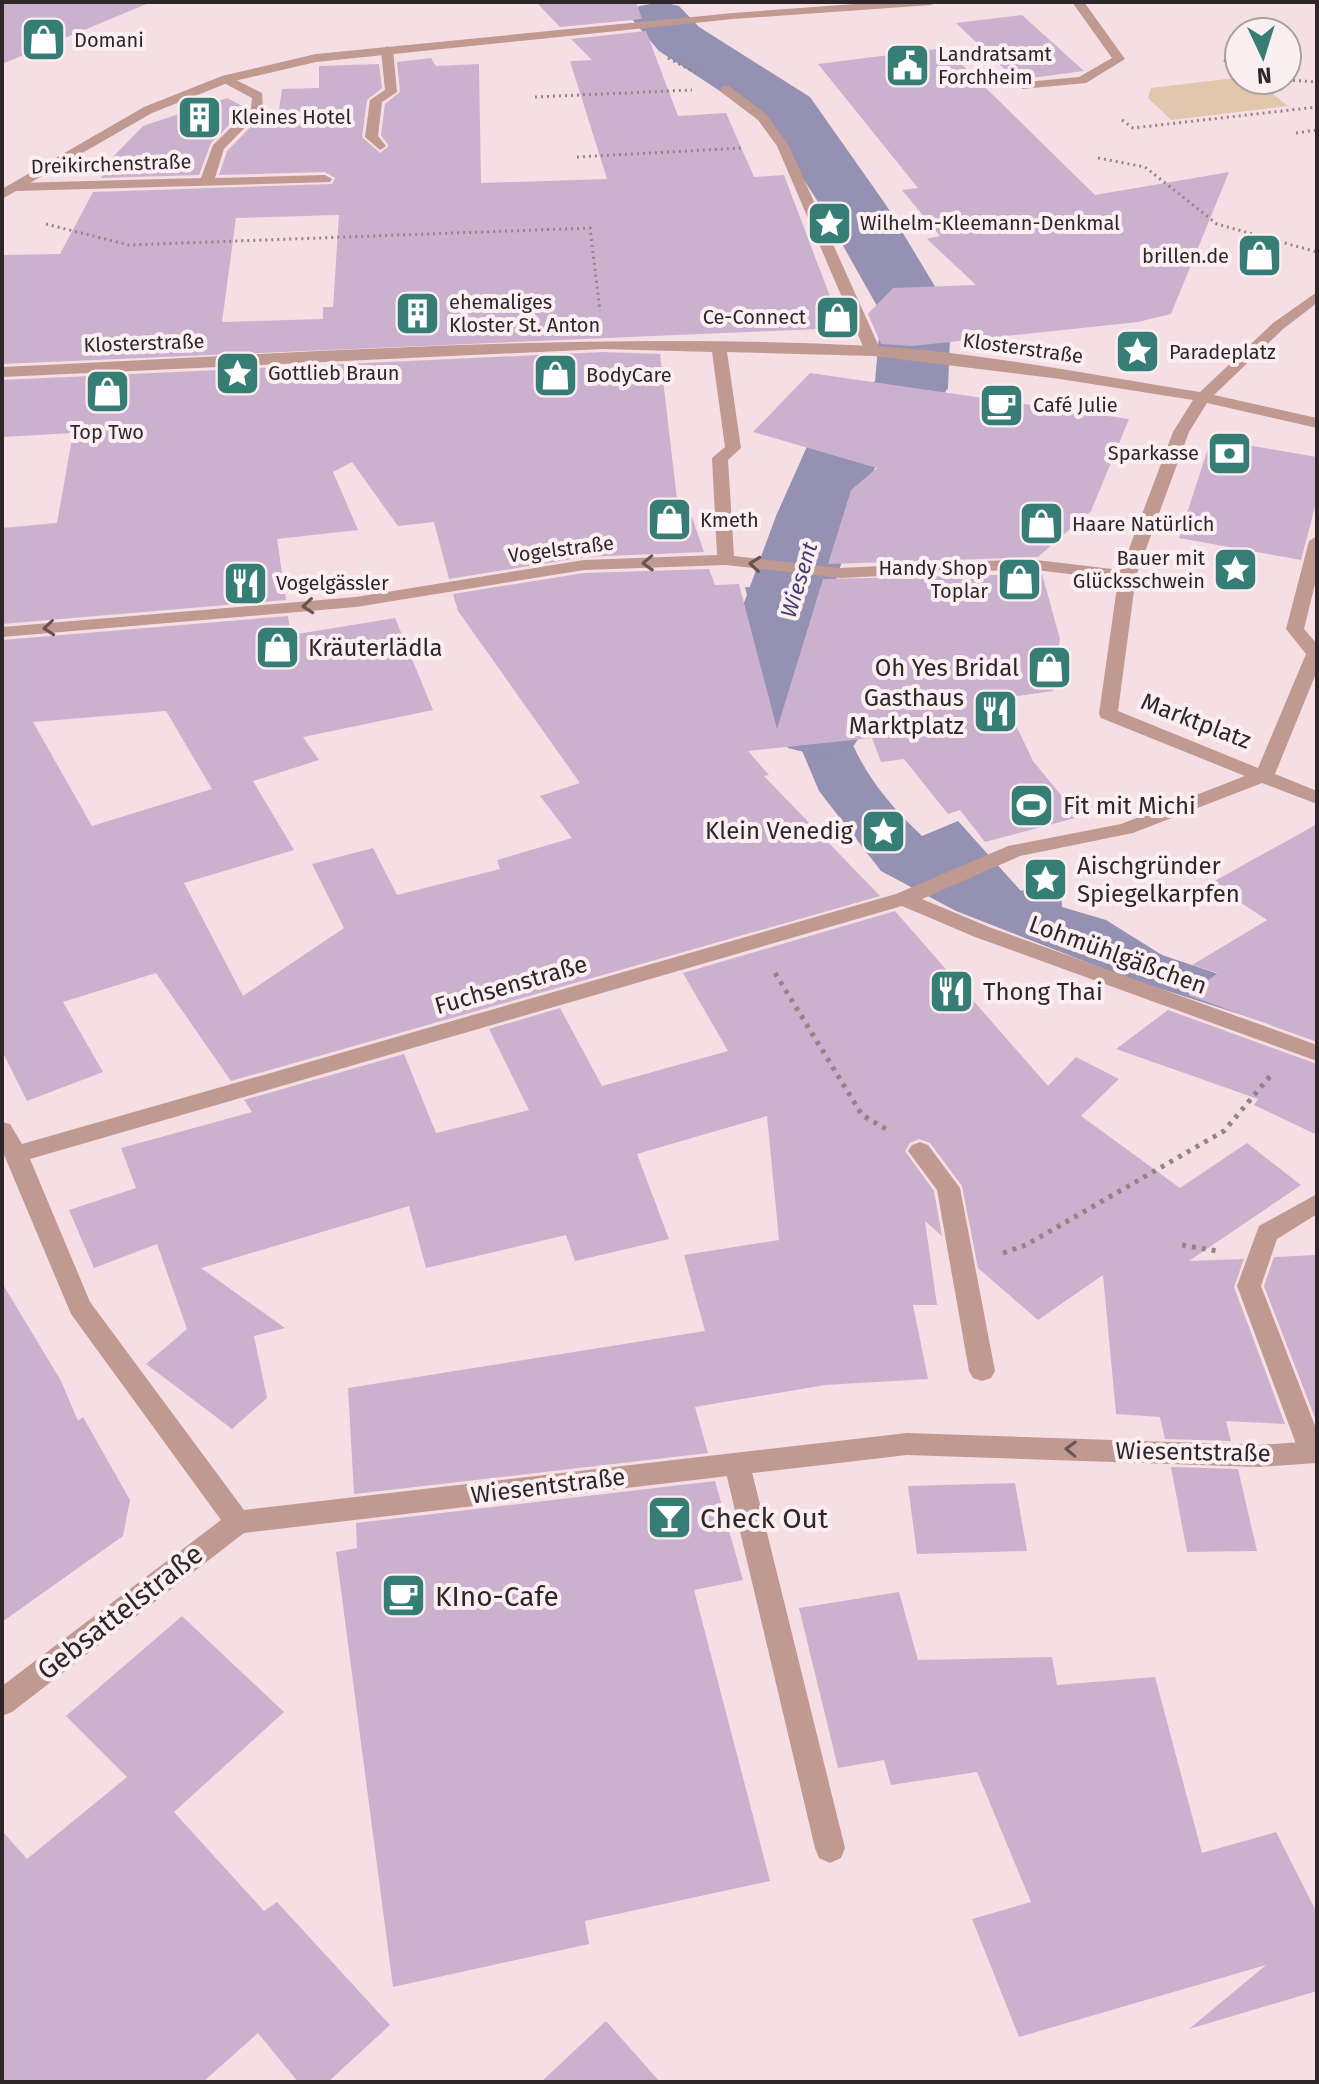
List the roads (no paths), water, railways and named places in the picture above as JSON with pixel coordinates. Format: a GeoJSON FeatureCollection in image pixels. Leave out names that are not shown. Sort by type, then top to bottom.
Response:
{"type":"FeatureCollection","features":[{"type":"Feature","properties":{"kind":"street"},"geometry":{"type":"LineString","coordinates":[[717,2],[733,16]]}},
{"type":"Feature","properties":{"kind":"street","name":"Dreikirchenstraße"},"geometry":{"type":"LineString","coordinates":[[5,193],[148,110],[226,79],[316,58],[618,30],[733,16],[931,2]]}},
{"type":"Feature","properties":{"kind":"street"},"geometry":{"type":"LineString","coordinates":[[1026,86],[1082,80],[1119,59],[1078,2]]}},
{"type":"Feature","properties":{"kind":"street"},"geometry":{"type":"LineString","coordinates":[[380,146],[371,137],[376,100],[391,92],[387,50]]}},
{"type":"Feature","properties":{"kind":"street","name":"Dreikirchenstraße"},"geometry":{"type":"LineString","coordinates":[[207,181],[218,148],[257,109],[258,96],[226,79]]}},
{"type":"Feature","properties":{"kind":"street"},"geometry":{"type":"LineString","coordinates":[[725,89],[762,117],[783,146],[873,351]]}},
{"type":"Feature","properties":{"kind":"street","name":"Dreikirchenstraße"},"geometry":{"type":"LineString","coordinates":[[5,193],[207,181],[325,179]]}},
{"type":"Feature","properties":{"kind":"street"},"geometry":{"type":"LineString","coordinates":[[1203,397],[1278,326],[1317,296]]}},
{"type":"Feature","properties":{"kind":"street","name":"Klosterstraße"},"geometry":{"type":"LineString","coordinates":[[2,372],[603,345],[873,351],[1203,397],[1317,423]]}},
{"type":"Feature","properties":{"kind":"street"},"geometry":{"type":"LineString","coordinates":[[719,347],[733,448],[720,458],[726,560]]}},
{"type":"Feature","properties":{"kind":"street","name":"Marktplatz"},"geometry":{"type":"LineString","coordinates":[[1203,397],[1181,432],[1127,576],[1108,714],[1311,796]]}},
{"type":"Feature","properties":{"kind":"street","name":"Marktplatz"},"geometry":{"type":"LineString","coordinates":[[1015,851],[1126,829],[1265,775],[1316,656],[1295,629],[1317,541]]}},
{"type":"Feature","properties":{"kind":"street","name":"Vogelstraße"},"geometry":{"type":"LineString","coordinates":[[2,632],[356,602],[584,565],[726,560],[840,573],[1028,564],[1127,576]]}},
{"type":"Feature","properties":{"kind":"street","name":"Fuchsenstraße"},"geometry":{"type":"LineString","coordinates":[[16,1154],[903,899],[1015,851]]}},
{"type":"Feature","properties":{"kind":"street","name":"Lohmühlgäßchen"},"geometry":{"type":"LineString","coordinates":[[903,899],[982,932],[1317,1053]]}},
{"type":"Feature","properties":{"kind":"street"},"geometry":{"type":"LineString","coordinates":[[2,1130],[16,1154],[80,1307],[238,1522]]}},
{"type":"Feature","properties":{"kind":"street"},"geometry":{"type":"LineString","coordinates":[[920,1151],[948,1188],[982,1371]]}},
{"type":"Feature","properties":{"kind":"street"},"geometry":{"type":"LineString","coordinates":[[1314,1452],[1249,1286],[1267,1233],[1317,1203]]}},
{"type":"Feature","properties":{"kind":"street","name":"Wiesentstraße"},"geometry":{"type":"LineString","coordinates":[[238,1522],[907,1444],[1259,1456],[1314,1452]]}},
{"type":"Feature","properties":{"kind":"street"},"geometry":{"type":"LineString","coordinates":[[737,1464],[830,1848]]}},
{"type":"Feature","properties":{"kind":"street","name":"Gebsattelstraße"},"geometry":{"type":"LineString","coordinates":[[2,1703],[238,1522]]}},
{"type":"Feature","properties":{"kind":"waterway","name":"Wiesent"},"geometry":{"type":"LineString","coordinates":[[659,18],[679,39],[789,110],[853,205],[916,313],[911,388],[847,442],[816,516],[781,619],[820,729]]}},
{"type":"Feature","properties":{"kind":"place","name":"Domani"},"geometry":{"type":"Point","coordinates":[43,40]}},
{"type":"Feature","properties":{"kind":"place","name":"Landratsamt Forchheim"},"geometry":{"type":"Point","coordinates":[907,66]}},
{"type":"Feature","properties":{"kind":"place","name":"Kleines Hotel"},"geometry":{"type":"Point","coordinates":[200,117]}},
{"type":"Feature","properties":{"kind":"place","name":"Wilhelm-Kleemann-Denkmal"},"geometry":{"type":"Point","coordinates":[829,223]}},
{"type":"Feature","properties":{"kind":"place","name":"brillen.de"},"geometry":{"type":"Point","coordinates":[1260,256]}},
{"type":"Feature","properties":{"kind":"place","name":"ehemaliges Kloster St. Anton"},"geometry":{"type":"Point","coordinates":[418,314]}},
{"type":"Feature","properties":{"kind":"place","name":"Ce-Connect"},"geometry":{"type":"Point","coordinates":[837,317]}},
{"type":"Feature","properties":{"kind":"place","name":"Paradeplatz"},"geometry":{"type":"Point","coordinates":[1138,352]}},
{"type":"Feature","properties":{"kind":"place","name":"Gottlieb Braun"},"geometry":{"type":"Point","coordinates":[237,373]}},
{"type":"Feature","properties":{"kind":"place","name":"BodyCare"},"geometry":{"type":"Point","coordinates":[555,375]}},
{"type":"Feature","properties":{"kind":"place","name":"Top Two"},"geometry":{"type":"Point","coordinates":[107,392]}},
{"type":"Feature","properties":{"kind":"place","name":"Café Julie"},"geometry":{"type":"Point","coordinates":[1002,405]}},
{"type":"Feature","properties":{"kind":"place","name":"Sparkasse"},"geometry":{"type":"Point","coordinates":[1230,453]}},
{"type":"Feature","properties":{"kind":"place","name":"Kmeth"},"geometry":{"type":"Point","coordinates":[669,520]}},
{"type":"Feature","properties":{"kind":"place","name":"Haare Natürlich"},"geometry":{"type":"Point","coordinates":[1041,524]}},
{"type":"Feature","properties":{"kind":"place","name":"Bauer mit Glücksschwein"},"geometry":{"type":"Point","coordinates":[1236,570]}},
{"type":"Feature","properties":{"kind":"place","name":"Handy Shop Toplar"},"geometry":{"type":"Point","coordinates":[1019,579]}},
{"type":"Feature","properties":{"kind":"place","name":"Vogelgässler"},"geometry":{"type":"Point","coordinates":[245,583]}},
{"type":"Feature","properties":{"kind":"place","name":"Kräuterlädla"},"geometry":{"type":"Point","coordinates":[277,648]}},
{"type":"Feature","properties":{"kind":"place","name":"Oh Yes Bridal"},"geometry":{"type":"Point","coordinates":[1050,668]}},
{"type":"Feature","properties":{"kind":"place","name":"Gasthaus Marktplatz"},"geometry":{"type":"Point","coordinates":[995,712]}},
{"type":"Feature","properties":{"kind":"place","name":"Fit mit Michi"},"geometry":{"type":"Point","coordinates":[1032,806]}},
{"type":"Feature","properties":{"kind":"place","name":"Klein Venedig"},"geometry":{"type":"Point","coordinates":[884,831]}},
{"type":"Feature","properties":{"kind":"place","name":"Aischgründer Spiegelkarpfen"},"geometry":{"type":"Point","coordinates":[1046,880]}},
{"type":"Feature","properties":{"kind":"place","name":"Thong Thai"},"geometry":{"type":"Point","coordinates":[952,992]}},
{"type":"Feature","properties":{"kind":"place","name":"Check Out"},"geometry":{"type":"Point","coordinates":[669,1518]}},
{"type":"Feature","properties":{"kind":"place","name":"KIno-Cafe"},"geometry":{"type":"Point","coordinates":[404,1596]}}]}
